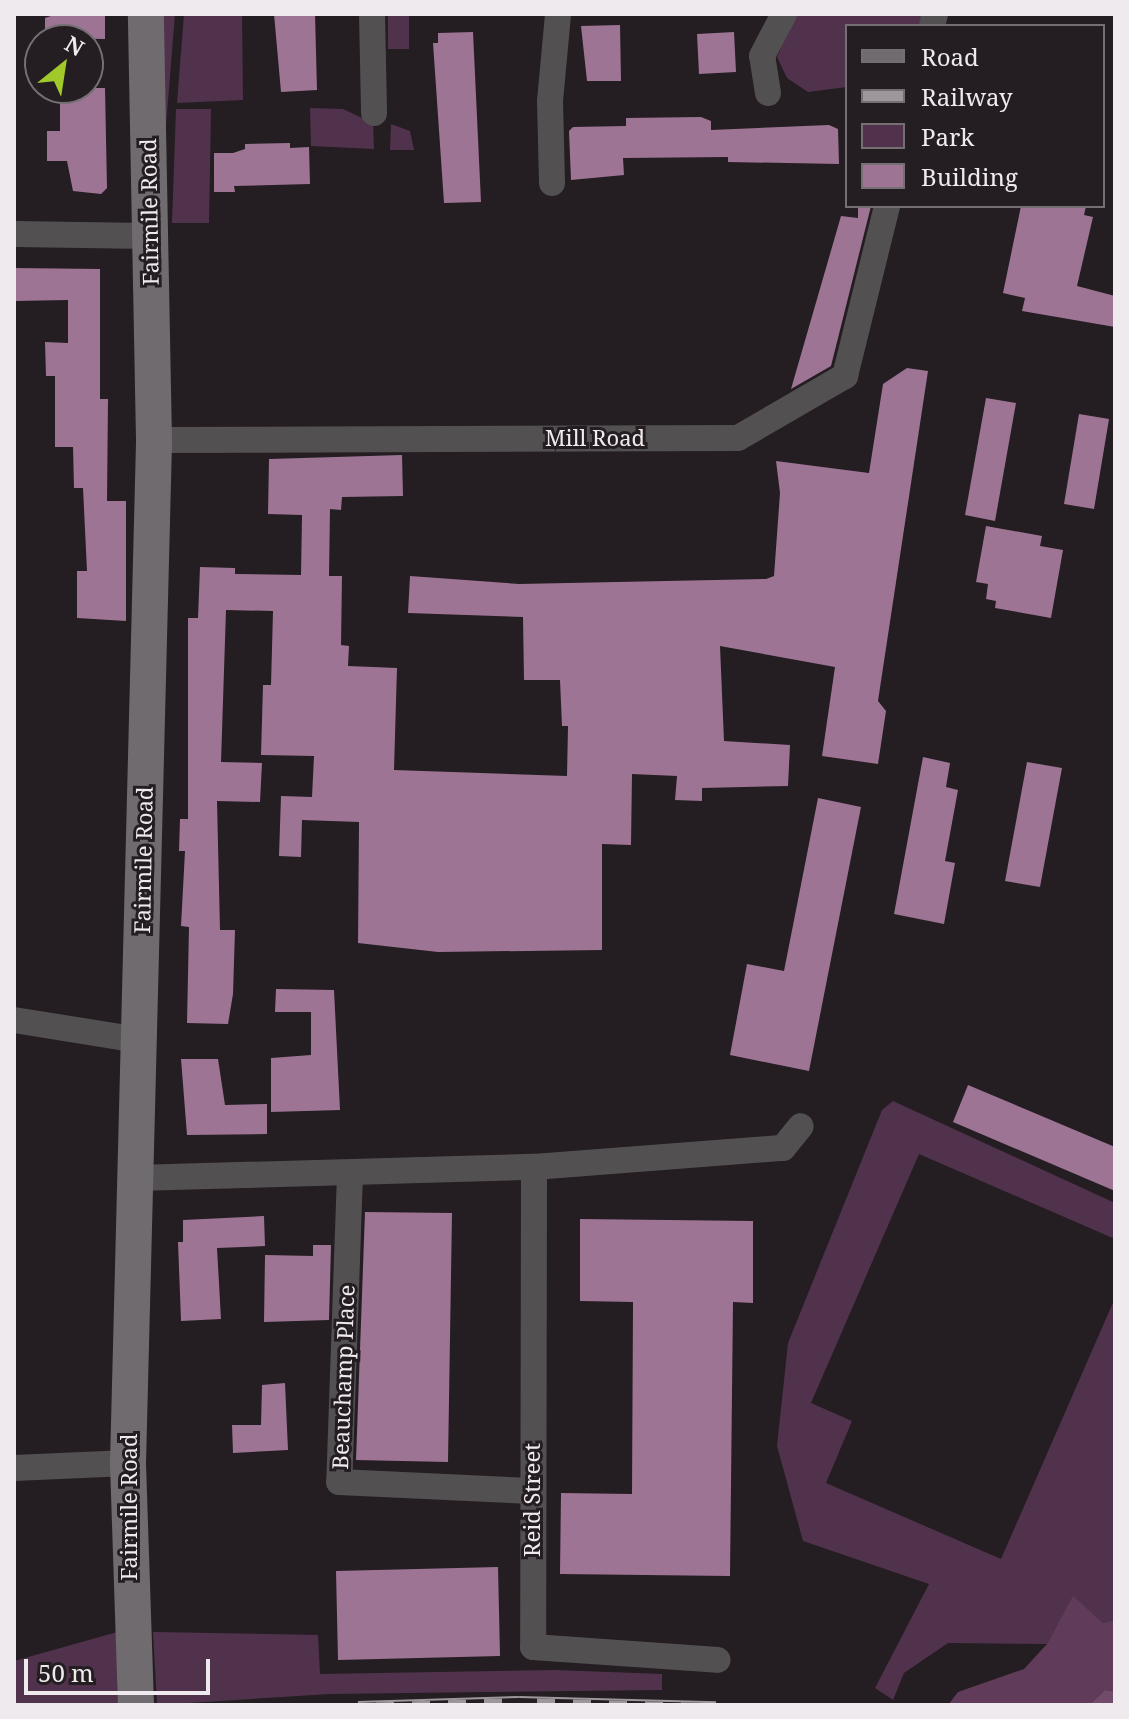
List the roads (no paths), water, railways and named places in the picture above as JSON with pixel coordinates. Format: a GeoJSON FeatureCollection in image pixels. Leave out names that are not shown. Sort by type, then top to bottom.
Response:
{"type":"FeatureCollection","features":[{"type":"Feature","properties":{"kind":"main road","name":"Fairmile Road"},"geometry":{"type":"LineString","coordinates":[[136,1705],[128,1589],[128,1463],[154,440],[146,14]]}},
{"type":"Feature","properties":{"kind":"street"},"geometry":{"type":"LineString","coordinates":[[372,14],[374,113]]}},
{"type":"Feature","properties":{"kind":"street"},"geometry":{"type":"LineString","coordinates":[[552,183],[550,101],[558,14]]}},
{"type":"Feature","properties":{"kind":"street"},"geometry":{"type":"LineString","coordinates":[[768,93],[762,56],[784,14]]}},
{"type":"Feature","properties":{"kind":"street","name":"Mill Road"},"geometry":{"type":"LineString","coordinates":[[154,440],[738,438],[845,376],[887,208]]}},
{"type":"Feature","properties":{"kind":"street"},"geometry":{"type":"LineString","coordinates":[[14,234],[149,236]]}},
{"type":"Feature","properties":{"kind":"street"},"geometry":{"type":"LineString","coordinates":[[14,1020],[139,1040]]}},
{"type":"Feature","properties":{"kind":"street"},"geometry":{"type":"LineString","coordinates":[[135,1178],[534,1167],[783,1148],[801,1126]]}},
{"type":"Feature","properties":{"kind":"street","name":"Reid Street"},"geometry":{"type":"LineString","coordinates":[[534,1167],[533,1647],[718,1660]]}},
{"type":"Feature","properties":{"kind":"street","name":"Beauchamp Place"},"geometry":{"type":"LineString","coordinates":[[350,1174],[339,1482],[532,1491]]}},
{"type":"Feature","properties":{"kind":"street"},"geometry":{"type":"LineString","coordinates":[[14,1468],[128,1463]]}},
{"type":"Feature","properties":{"kind":"railway"},"geometry":{"type":"LineString","coordinates":[[358,1705],[519,1700],[716,1705]]}}]}
